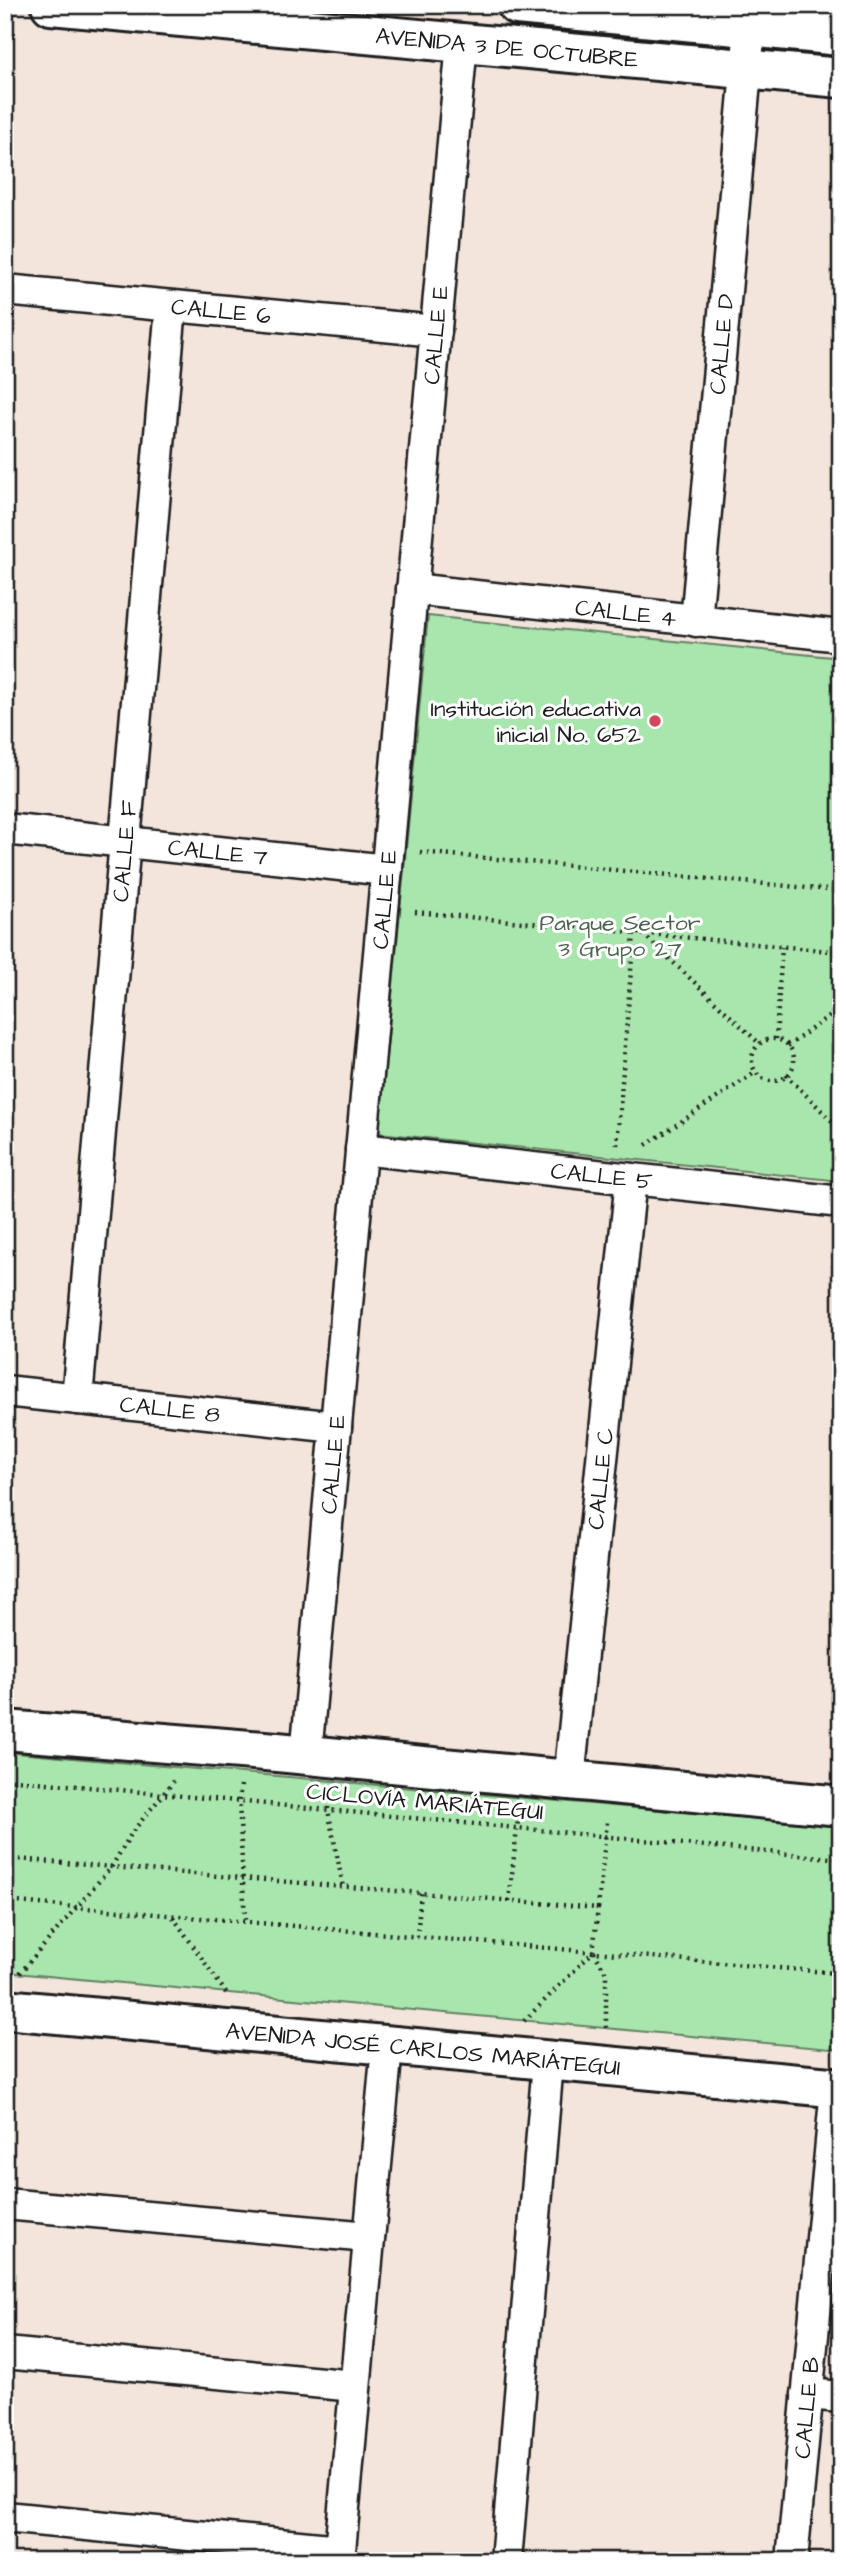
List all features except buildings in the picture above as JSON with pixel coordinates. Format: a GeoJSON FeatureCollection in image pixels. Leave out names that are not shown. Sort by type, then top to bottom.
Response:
{"type":"FeatureCollection","features":[{"type":"Feature","properties":{"kind":"main road","name":"AVENIDA 3 DE OCTUBRE"},"geometry":{"type":"LineString","coordinates":[[51,5],[841,78]]}},
{"type":"Feature","properties":{"kind":"main road","name":"AVENIDA 3 DE OCTUBRE"},"geometry":{"type":"LineString","coordinates":[[517,5],[751,16],[831,25]]}},
{"type":"Feature","properties":{"kind":"main road"},"geometry":{"type":"LineString","coordinates":[[5,1730],[246,1749],[841,1806]]}},
{"type":"Feature","properties":{"kind":"main road","name":"AVENIDA JOSÉ CARLOS MARIÁTEGUI"},"geometry":{"type":"LineString","coordinates":[[10,1994],[255,2034],[838,2088]]}},
{"type":"Feature","properties":{"kind":"street","name":"CALLE D"},"geometry":{"type":"LineString","coordinates":[[696,621],[751,16]]}},
{"type":"Feature","properties":{"kind":"street","name":"CALLE E"},"geometry":{"type":"LineString","coordinates":[[319,1756],[336,1427],[462,43]]}},
{"type":"Feature","properties":{"kind":"street","name":"CALLE 6"},"geometry":{"type":"LineString","coordinates":[[5,290],[436,331]]}},
{"type":"Feature","properties":{"kind":"street","name":"CALLE F"},"geometry":{"type":"LineString","coordinates":[[77,1399],[171,306]]}},
{"type":"Feature","properties":{"kind":"street","name":"CALLE 4"},"geometry":{"type":"LineString","coordinates":[[412,589],[841,636]]}},
{"type":"Feature","properties":{"kind":"street","name":"CALLE 7"},"geometry":{"type":"LineString","coordinates":[[5,829],[125,842],[388,859]]}},
{"type":"Feature","properties":{"kind":"street","name":"CALLE 5"},"geometry":{"type":"LineString","coordinates":[[361,1150],[620,1169],[841,1202]]}},
{"type":"Feature","properties":{"kind":"street","name":"CALLE C"},"geometry":{"type":"LineString","coordinates":[[569,1780],[620,1169]]}},
{"type":"Feature","properties":{"kind":"street","name":"CALLE 8"},"geometry":{"type":"LineString","coordinates":[[5,1391],[336,1427]]}},
{"type":"Feature","properties":{"kind":"street"},"geometry":{"type":"LineString","coordinates":[[5,2517],[340,2556],[387,2047]]}},
{"type":"Feature","properties":{"kind":"street"},"geometry":{"type":"LineString","coordinates":[[506,2561],[548,2062]]}},
{"type":"Feature","properties":{"kind":"street","name":"CALLE B"},"geometry":{"type":"LineString","coordinates":[[792,2561],[838,2088]]}},
{"type":"Feature","properties":{"kind":"street"},"geometry":{"type":"LineString","coordinates":[[5,2204],[369,2238]]}},
{"type":"Feature","properties":{"kind":"street"},"geometry":{"type":"LineString","coordinates":[[5,2353],[355,2386]]}},
{"type":"Feature","properties":{"kind":"street"},"geometry":{"type":"LineString","coordinates":[[807,2394],[841,2397]]}},
{"type":"Feature","properties":{"kind":"path"},"geometry":{"type":"LineString","coordinates":[[388,859],[841,891]]}},
{"type":"Feature","properties":{"kind":"path"},"geometry":{"type":"LineString","coordinates":[[383,909],[841,952]]}},
{"type":"Feature","properties":{"kind":"path"},"geometry":{"type":"LineString","coordinates":[[620,1169],[634,933]]}},
{"type":"Feature","properties":{"kind":"path"},"geometry":{"type":"LineString","coordinates":[[642,933],[760,1044]]}},
{"type":"Feature","properties":{"kind":"path"},"geometry":{"type":"LineString","coordinates":[[776,1040],[782,947]]}},
{"type":"Feature","properties":{"kind":"path"},"geometry":{"type":"LineString","coordinates":[[788,1046],[841,1007]]}},
{"type":"Feature","properties":{"kind":"path"},"geometry":{"type":"LineString","coordinates":[[776,1040],[788,1046],[793,1064],[786,1076],[768,1080],[756,1072],[751,1059],[760,1044],[776,1040]]}},
{"type":"Feature","properties":{"kind":"path"},"geometry":{"type":"LineString","coordinates":[[620,1169],[632,1155],[756,1072]]}},
{"type":"Feature","properties":{"kind":"path"},"geometry":{"type":"LineString","coordinates":[[786,1076],[841,1130]]}},
{"type":"Feature","properties":{"kind":"path"},"geometry":{"type":"LineString","coordinates":[[10,1994],[112,1866],[133,1831],[204,1746]]}},
{"type":"Feature","properties":{"kind":"path"},"geometry":{"type":"LineString","coordinates":[[245,1922],[245,1878],[239,1801],[246,1749]]}},
{"type":"Feature","properties":{"kind":"path"},"geometry":{"type":"LineString","coordinates":[[319,1756],[343,1886]]}},
{"type":"Feature","properties":{"kind":"path"},"geometry":{"type":"LineString","coordinates":[[509,1900],[522,1775]]}},
{"type":"Feature","properties":{"kind":"path","name":"CICLOVÍA MARIÁTEGUI"},"geometry":{"type":"LineString","coordinates":[[5,1779],[841,1859]]}},
{"type":"Feature","properties":{"kind":"path"},"geometry":{"type":"LineString","coordinates":[[488,2056],[593,1952],[611,1784]]}},
{"type":"Feature","properties":{"kind":"path"},"geometry":{"type":"LineString","coordinates":[[5,1858],[598,1908]]}},
{"type":"Feature","properties":{"kind":"path"},"geometry":{"type":"LineString","coordinates":[[417,1937],[421,1893]]}},
{"type":"Feature","properties":{"kind":"path"},"geometry":{"type":"LineString","coordinates":[[5,1901],[837,1973],[841,1970]]}},
{"type":"Feature","properties":{"kind":"path"},"geometry":{"type":"LineString","coordinates":[[173,1916],[255,2034]]}},
{"type":"Feature","properties":{"kind":"path"},"geometry":{"type":"LineString","coordinates":[[593,1952],[607,1973],[606,2067]]}},
{"type":"Feature","properties":{"kind":"green space","name":"Parque Sector 3 Grupo 27"},"geometry":{"type":"Polygon","coordinates":[[[428,616],[841,658],[841,1181],[379,1133],[428,616]]]}},
{"type":"Feature","properties":{"kind":"green space"},"geometry":{"type":"Polygon","coordinates":[[[5,1752],[841,1826],[841,2050],[5,1972],[5,1752]]]}},
{"type":"Feature","properties":{"kind":"place","name":"Institución educativa inicial No. 652"},"geometry":{"type":"Point","coordinates":[655,721]}}]}
